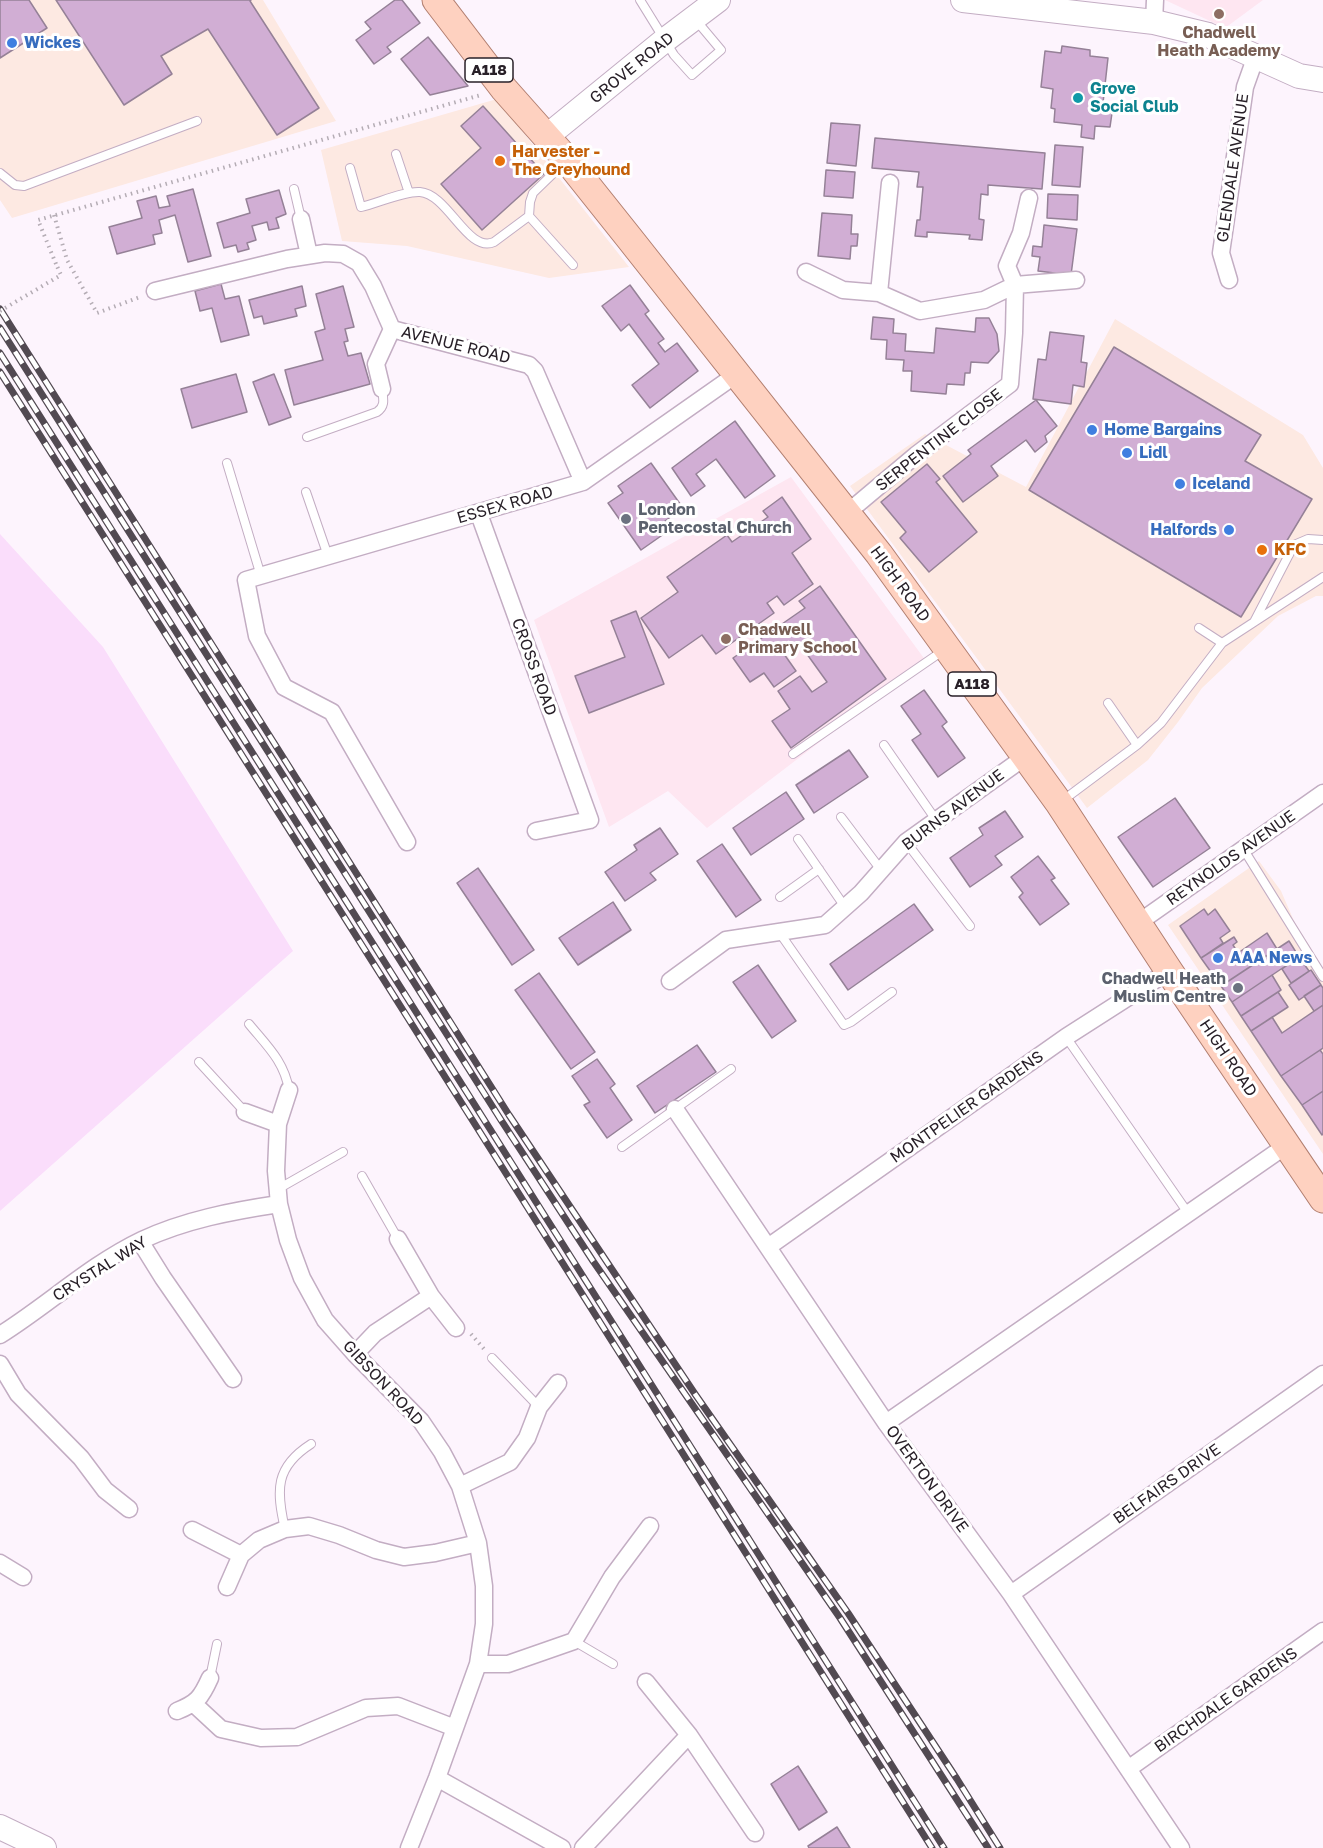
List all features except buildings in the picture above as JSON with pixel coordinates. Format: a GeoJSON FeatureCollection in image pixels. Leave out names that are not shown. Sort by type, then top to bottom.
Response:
{"type":"FeatureCollection","features":[{"type":"Feature","properties":{"kind":"main road","name":"HIGH ROAD"},"geometry":{"type":"LineString","coordinates":[[435,0],[500,83],[567,160],[879,554],[1059,803],[1169,971],[1323,1198]]}},
{"type":"Feature","properties":{"kind":"street","name":"GROVE ROAD"},"geometry":{"type":"LineString","coordinates":[[546,137],[718,0]]}},
{"type":"Feature","properties":{"kind":"street"},"geometry":{"type":"LineString","coordinates":[[963,0],[1154,11],[1299,76],[1323,80]]}},
{"type":"Feature","properties":{"kind":"street","name":"GLENDALE AVENUE"},"geometry":{"type":"LineString","coordinates":[[1229,280],[1221,253],[1245,87],[1256,56]]}},
{"type":"Feature","properties":{"kind":"street"},"geometry":{"type":"LineString","coordinates":[[879,293],[890,183]]}},
{"type":"Feature","properties":{"kind":"street","name":"SERPENTINE CLOSE"},"geometry":{"type":"LineString","coordinates":[[847,513],[916,455],[1010,384],[1014,333],[1014,285],[1007,266],[1021,233],[1029,198]]}},
{"type":"Feature","properties":{"kind":"street"},"geometry":{"type":"LineString","coordinates":[[301,219],[309,255]]}},
{"type":"Feature","properties":{"kind":"street","name":"AVENUE ROAD"},"geometry":{"type":"LineString","coordinates":[[155,291],[309,255],[343,254],[359,263],[373,286],[392,329],[529,364],[535,371],[584,482]]}},
{"type":"Feature","properties":{"kind":"street"},"geometry":{"type":"LineString","coordinates":[[806,272],[843,290],[879,293],[921,311],[984,300],[1014,285],[1076,280]]}},
{"type":"Feature","properties":{"kind":"street"},"geometry":{"type":"LineString","coordinates":[[382,389],[376,364],[392,329]]}},
{"type":"Feature","properties":{"kind":"street","name":"ESSEX ROAD"},"geometry":{"type":"LineString","coordinates":[[254,578],[584,482],[737,374]]}},
{"type":"Feature","properties":{"kind":"street","name":"CROSS ROAD"},"geometry":{"type":"LineString","coordinates":[[479,514],[590,820],[536,831]]}},
{"type":"Feature","properties":{"kind":"street"},"geometry":{"type":"LineString","coordinates":[[254,578],[257,636],[284,687],[332,712],[408,842]]}},
{"type":"Feature","properties":{"kind":"street","name":"BURNS AVENUE"},"geometry":{"type":"LineString","coordinates":[[670,981],[726,940],[825,925],[861,893],[906,842],[1024,757]]}},
{"type":"Feature","properties":{"kind":"street","name":"REYNOLDS AVENUE"},"geometry":{"type":"LineString","coordinates":[[1138,924],[1323,793]]}},
{"type":"Feature","properties":{"kind":"street","name":"MONTPELIER GARDENS"},"geometry":{"type":"LineString","coordinates":[[768,1247],[1066,1037],[1169,971]]}},
{"type":"Feature","properties":{"kind":"street","name":"GIBSON ROAD"},"geometry":{"type":"LineString","coordinates":[[289,1090],[278,1124],[276,1171],[278,1196],[288,1240],[302,1278],[325,1320],[421,1421],[442,1452],[460,1486],[478,1543],[484,1586],[484,1624],[478,1664],[409,1848]]}},
{"type":"Feature","properties":{"kind":"street","name":"OVERTON DRIVE"},"geometry":{"type":"LineString","coordinates":[[675,1109],[886,1423],[1011,1594],[1181,1848]]}},
{"type":"Feature","properties":{"kind":"street"},"geometry":{"type":"LineString","coordinates":[[245,1112],[278,1124]]}},
{"type":"Feature","properties":{"kind":"street"},"geometry":{"type":"LineString","coordinates":[[886,1423],[1287,1145]]}},
{"type":"Feature","properties":{"kind":"street","name":"CRYSTAL WAY"},"geometry":{"type":"LineString","coordinates":[[0,1335],[105,1262],[140,1241],[171,1227],[278,1196]]}},
{"type":"Feature","properties":{"kind":"street"},"geometry":{"type":"LineString","coordinates":[[398,1239],[432,1296],[456,1328]]}},
{"type":"Feature","properties":{"kind":"street"},"geometry":{"type":"LineString","coordinates":[[140,1241],[233,1379]]}},
{"type":"Feature","properties":{"kind":"street"},"geometry":{"type":"LineString","coordinates":[[355,1354],[375,1333],[432,1296]]}},
{"type":"Feature","properties":{"kind":"street"},"geometry":{"type":"LineString","coordinates":[[0,1364],[18,1394],[81,1458],[105,1490],[129,1509]]}},
{"type":"Feature","properties":{"kind":"street","name":"BELFAIRS DRIVE"},"geometry":{"type":"LineString","coordinates":[[1011,1594],[1323,1374]]}},
{"type":"Feature","properties":{"kind":"street"},"geometry":{"type":"LineString","coordinates":[[460,1486],[510,1462],[527,1438],[539,1407],[558,1383]]}},
{"type":"Feature","properties":{"kind":"street"},"geometry":{"type":"LineString","coordinates":[[227,1587],[242,1555],[259,1540],[285,1529],[309,1526],[376,1550],[404,1557],[435,1553],[478,1543]]}},
{"type":"Feature","properties":{"kind":"street"},"geometry":{"type":"LineString","coordinates":[[478,1664],[508,1664],[574,1641],[612,1577],[650,1526]]}},
{"type":"Feature","properties":{"kind":"street"},"geometry":{"type":"LineString","coordinates":[[192,1530],[242,1555]]}},
{"type":"Feature","properties":{"kind":"street"},"geometry":{"type":"LineString","coordinates":[[0,1563],[23,1577]]}},
{"type":"Feature","properties":{"kind":"street","name":"BIRCHDALE GARDENS"},"geometry":{"type":"LineString","coordinates":[[1128,1769],[1321,1635]]}},
{"type":"Feature","properties":{"kind":"street"},"geometry":{"type":"LineString","coordinates":[[177,1711],[194,1704],[203,1694],[210,1678]]}},
{"type":"Feature","properties":{"kind":"street"},"geometry":{"type":"LineString","coordinates":[[646,1682],[689,1735],[755,1833]]}},
{"type":"Feature","properties":{"kind":"street"},"geometry":{"type":"LineString","coordinates":[[194,1704],[221,1729],[261,1738],[297,1737],[366,1708],[398,1706],[455,1728]]}},
{"type":"Feature","properties":{"kind":"street"},"geometry":{"type":"LineString","coordinates":[[583,1848],[689,1735]]}},
{"type":"Feature","properties":{"kind":"street"},"geometry":{"type":"LineString","coordinates":[[437,1778],[562,1848]]}},
{"type":"Feature","properties":{"kind":"street"},"geometry":{"type":"LineString","coordinates":[[0,1827],[44,1848]]}},
{"type":"Feature","properties":{"kind":"lane"},"geometry":{"type":"LineString","coordinates":[[640,0],[674,55],[692,75],[721,50],[694,18]]}},
{"type":"Feature","properties":{"kind":"lane"},"geometry":{"type":"LineString","coordinates":[[0,173],[15,185],[24,186],[197,121]]}},
{"type":"Feature","properties":{"kind":"lane"},"geometry":{"type":"LineString","coordinates":[[396,154],[409,194]]}},
{"type":"Feature","properties":{"kind":"lane"},"geometry":{"type":"LineString","coordinates":[[567,160],[533,193],[530,202],[530,216],[573,266]]}},
{"type":"Feature","properties":{"kind":"lane"},"geometry":{"type":"LineString","coordinates":[[350,168],[361,207],[421,192],[430,195],[442,204],[467,232],[483,244],[494,242],[530,216]]}},
{"type":"Feature","properties":{"kind":"lane"},"geometry":{"type":"LineString","coordinates":[[294,189],[301,219]]}},
{"type":"Feature","properties":{"kind":"lane"},"geometry":{"type":"LineString","coordinates":[[307,437],[382,409],[384,404],[382,389]]}},
{"type":"Feature","properties":{"kind":"lane"},"geometry":{"type":"LineString","coordinates":[[226,463],[254,578]]}},
{"type":"Feature","properties":{"kind":"lane"},"geometry":{"type":"LineString","coordinates":[[306,492],[328,556]]}},
{"type":"Feature","properties":{"kind":"lane"},"geometry":{"type":"LineString","coordinates":[[1253,622],[1294,545],[1308,538],[1323,540]]}},
{"type":"Feature","properties":{"kind":"lane"},"geometry":{"type":"LineString","coordinates":[[1059,803],[1137,745],[1161,723],[1222,642],[1323,577]]}},
{"type":"Feature","properties":{"kind":"lane"},"geometry":{"type":"LineString","coordinates":[[1199,628],[1222,642]]}},
{"type":"Feature","properties":{"kind":"lane"},"geometry":{"type":"LineString","coordinates":[[793,754],[946,648]]}},
{"type":"Feature","properties":{"kind":"lane"},"geometry":{"type":"LineString","coordinates":[[1108,703],[1137,745]]}},
{"type":"Feature","properties":{"kind":"lane"},"geometry":{"type":"LineString","coordinates":[[884,745],[936,820]]}},
{"type":"Feature","properties":{"kind":"lane"},"geometry":{"type":"LineString","coordinates":[[841,817],[881,870]]}},
{"type":"Feature","properties":{"kind":"lane"},"geometry":{"type":"LineString","coordinates":[[798,839],[845,907]]}},
{"type":"Feature","properties":{"kind":"lane"},"geometry":{"type":"LineString","coordinates":[[906,842],[970,926]]}},
{"type":"Feature","properties":{"kind":"lane"},"geometry":{"type":"LineString","coordinates":[[1244,850],[1323,977]]}},
{"type":"Feature","properties":{"kind":"lane"},"geometry":{"type":"LineString","coordinates":[[780,897],[819,869]]}},
{"type":"Feature","properties":{"kind":"lane"},"geometry":{"type":"LineString","coordinates":[[779,932],[844,1025],[892,992]]}},
{"type":"Feature","properties":{"kind":"lane"},"geometry":{"type":"LineString","coordinates":[[249,1024],[275,1055],[286,1073],[289,1090]]}},
{"type":"Feature","properties":{"kind":"lane"},"geometry":{"type":"LineString","coordinates":[[1066,1037],[1188,1213]]}},
{"type":"Feature","properties":{"kind":"lane"},"geometry":{"type":"LineString","coordinates":[[199,1062],[245,1112]]}},
{"type":"Feature","properties":{"kind":"lane"},"geometry":{"type":"LineString","coordinates":[[622,1147],[731,1069]]}},
{"type":"Feature","properties":{"kind":"lane"},"geometry":{"type":"LineString","coordinates":[[278,1196],[343,1152]]}},
{"type":"Feature","properties":{"kind":"lane"},"geometry":{"type":"LineString","coordinates":[[362,1176],[398,1239]]}},
{"type":"Feature","properties":{"kind":"lane"},"geometry":{"type":"LineString","coordinates":[[492,1358],[539,1407]]}},
{"type":"Feature","properties":{"kind":"lane"},"geometry":{"type":"LineString","coordinates":[[285,1529],[279,1494],[282,1476],[288,1463],[311,1444]]}},
{"type":"Feature","properties":{"kind":"lane"},"geometry":{"type":"LineString","coordinates":[[574,1641],[613,1664]]}},
{"type":"Feature","properties":{"kind":"lane"},"geometry":{"type":"LineString","coordinates":[[210,1678],[217,1644]]}},
{"type":"Feature","properties":{"kind":"path"},"geometry":{"type":"LineString","coordinates":[[0,311],[61,275],[38,220],[484,94],[479,88]]}},
{"type":"Feature","properties":{"kind":"path"},"geometry":{"type":"LineString","coordinates":[[54,215],[67,260],[98,313],[155,291]]}},
{"type":"Feature","properties":{"kind":"path"},"geometry":{"type":"LineString","coordinates":[[456,1328],[466,1327],[492,1358]]}},
{"type":"Feature","properties":{"kind":"shaded area"},"geometry":{"type":"Polygon","coordinates":[[[0,0],[263,0],[336,121],[12,218],[0,200],[0,0]]]}},
{"type":"Feature","properties":{"kind":"shaded area","name":"Chadwell Heath Academy"},"geometry":{"type":"Polygon","coordinates":[[[1165,0],[1263,0],[1225,28],[1165,0]]]}},
{"type":"Feature","properties":{"kind":"shaded area"},"geometry":{"type":"Polygon","coordinates":[[[497,99],[629,267],[549,278],[407,246],[342,241],[321,150],[497,99]]]}},
{"type":"Feature","properties":{"kind":"shaded area"},"geometry":{"type":"Polygon","coordinates":[[[1115,319],[1303,435],[1323,468],[1323,596],[1316,596],[1278,616],[1202,688],[1148,760],[1087,808],[850,486],[925,434],[1026,487],[1115,319]]]}},
{"type":"Feature","properties":{"kind":"shaded area","name":"Chadwell Primary School"},"geometry":{"type":"Polygon","coordinates":[[[791,477],[926,661],[707,828],[668,791],[609,827],[534,620],[791,477]]]}},
{"type":"Feature","properties":{"kind":"shaded area"},"geometry":{"type":"Polygon","coordinates":[[[0,534],[103,647],[293,951],[0,1211],[0,534]]]}},
{"type":"Feature","properties":{"kind":"shaded area"},"geometry":{"type":"Polygon","coordinates":[[[1259,861],[1281,891],[1294,921],[1323,968],[1323,1154],[1168,925],[1259,861]]]}},
{"type":"Feature","properties":{"kind":"railway"},"geometry":{"type":"LineString","coordinates":[[0,309],[509,1115],[695,1394],[848,1613],[1000,1848]]}},
{"type":"Feature","properties":{"kind":"railway"},"geometry":{"type":"LineString","coordinates":[[0,328],[501,1120],[593,1261],[840,1618],[988,1848]]}},
{"type":"Feature","properties":{"kind":"railway"},"geometry":{"type":"LineString","coordinates":[[0,353],[944,1848]]}},
{"type":"Feature","properties":{"kind":"railway"},"geometry":{"type":"LineString","coordinates":[[0,372],[932,1848]]}},
{"type":"Feature","properties":{"kind":"place","name":"Chadwell Heath Academy"},"geometry":{"type":"Point","coordinates":[1219,14]}},
{"type":"Feature","properties":{"kind":"place","name":"Wickes"},"geometry":{"type":"Point","coordinates":[12,43]}},
{"type":"Feature","properties":{"kind":"place","name":"Grove Social Club"},"geometry":{"type":"Point","coordinates":[1078,98]}},
{"type":"Feature","properties":{"kind":"place","name":"Harvester - The Greyhound"},"geometry":{"type":"Point","coordinates":[500,161]}},
{"type":"Feature","properties":{"kind":"place","name":"Home Bargains"},"geometry":{"type":"Point","coordinates":[1092,430]}},
{"type":"Feature","properties":{"kind":"place","name":"Lidl"},"geometry":{"type":"Point","coordinates":[1127,453]}},
{"type":"Feature","properties":{"kind":"place","name":"Iceland"},"geometry":{"type":"Point","coordinates":[1180,484]}},
{"type":"Feature","properties":{"kind":"place","name":"London Pentecostal Church"},"geometry":{"type":"Point","coordinates":[626,519]}},
{"type":"Feature","properties":{"kind":"place","name":"Halfords"},"geometry":{"type":"Point","coordinates":[1229,530]}},
{"type":"Feature","properties":{"kind":"place","name":"KFC"},"geometry":{"type":"Point","coordinates":[1262,550]}},
{"type":"Feature","properties":{"kind":"place","name":"Chadwell Primary School"},"geometry":{"type":"Point","coordinates":[726,639]}},
{"type":"Feature","properties":{"kind":"place","name":"AAA News"},"geometry":{"type":"Point","coordinates":[1218,958]}},
{"type":"Feature","properties":{"kind":"place","name":"Chadwell Heath Muslim Centre"},"geometry":{"type":"Point","coordinates":[1238,988]}}]}
